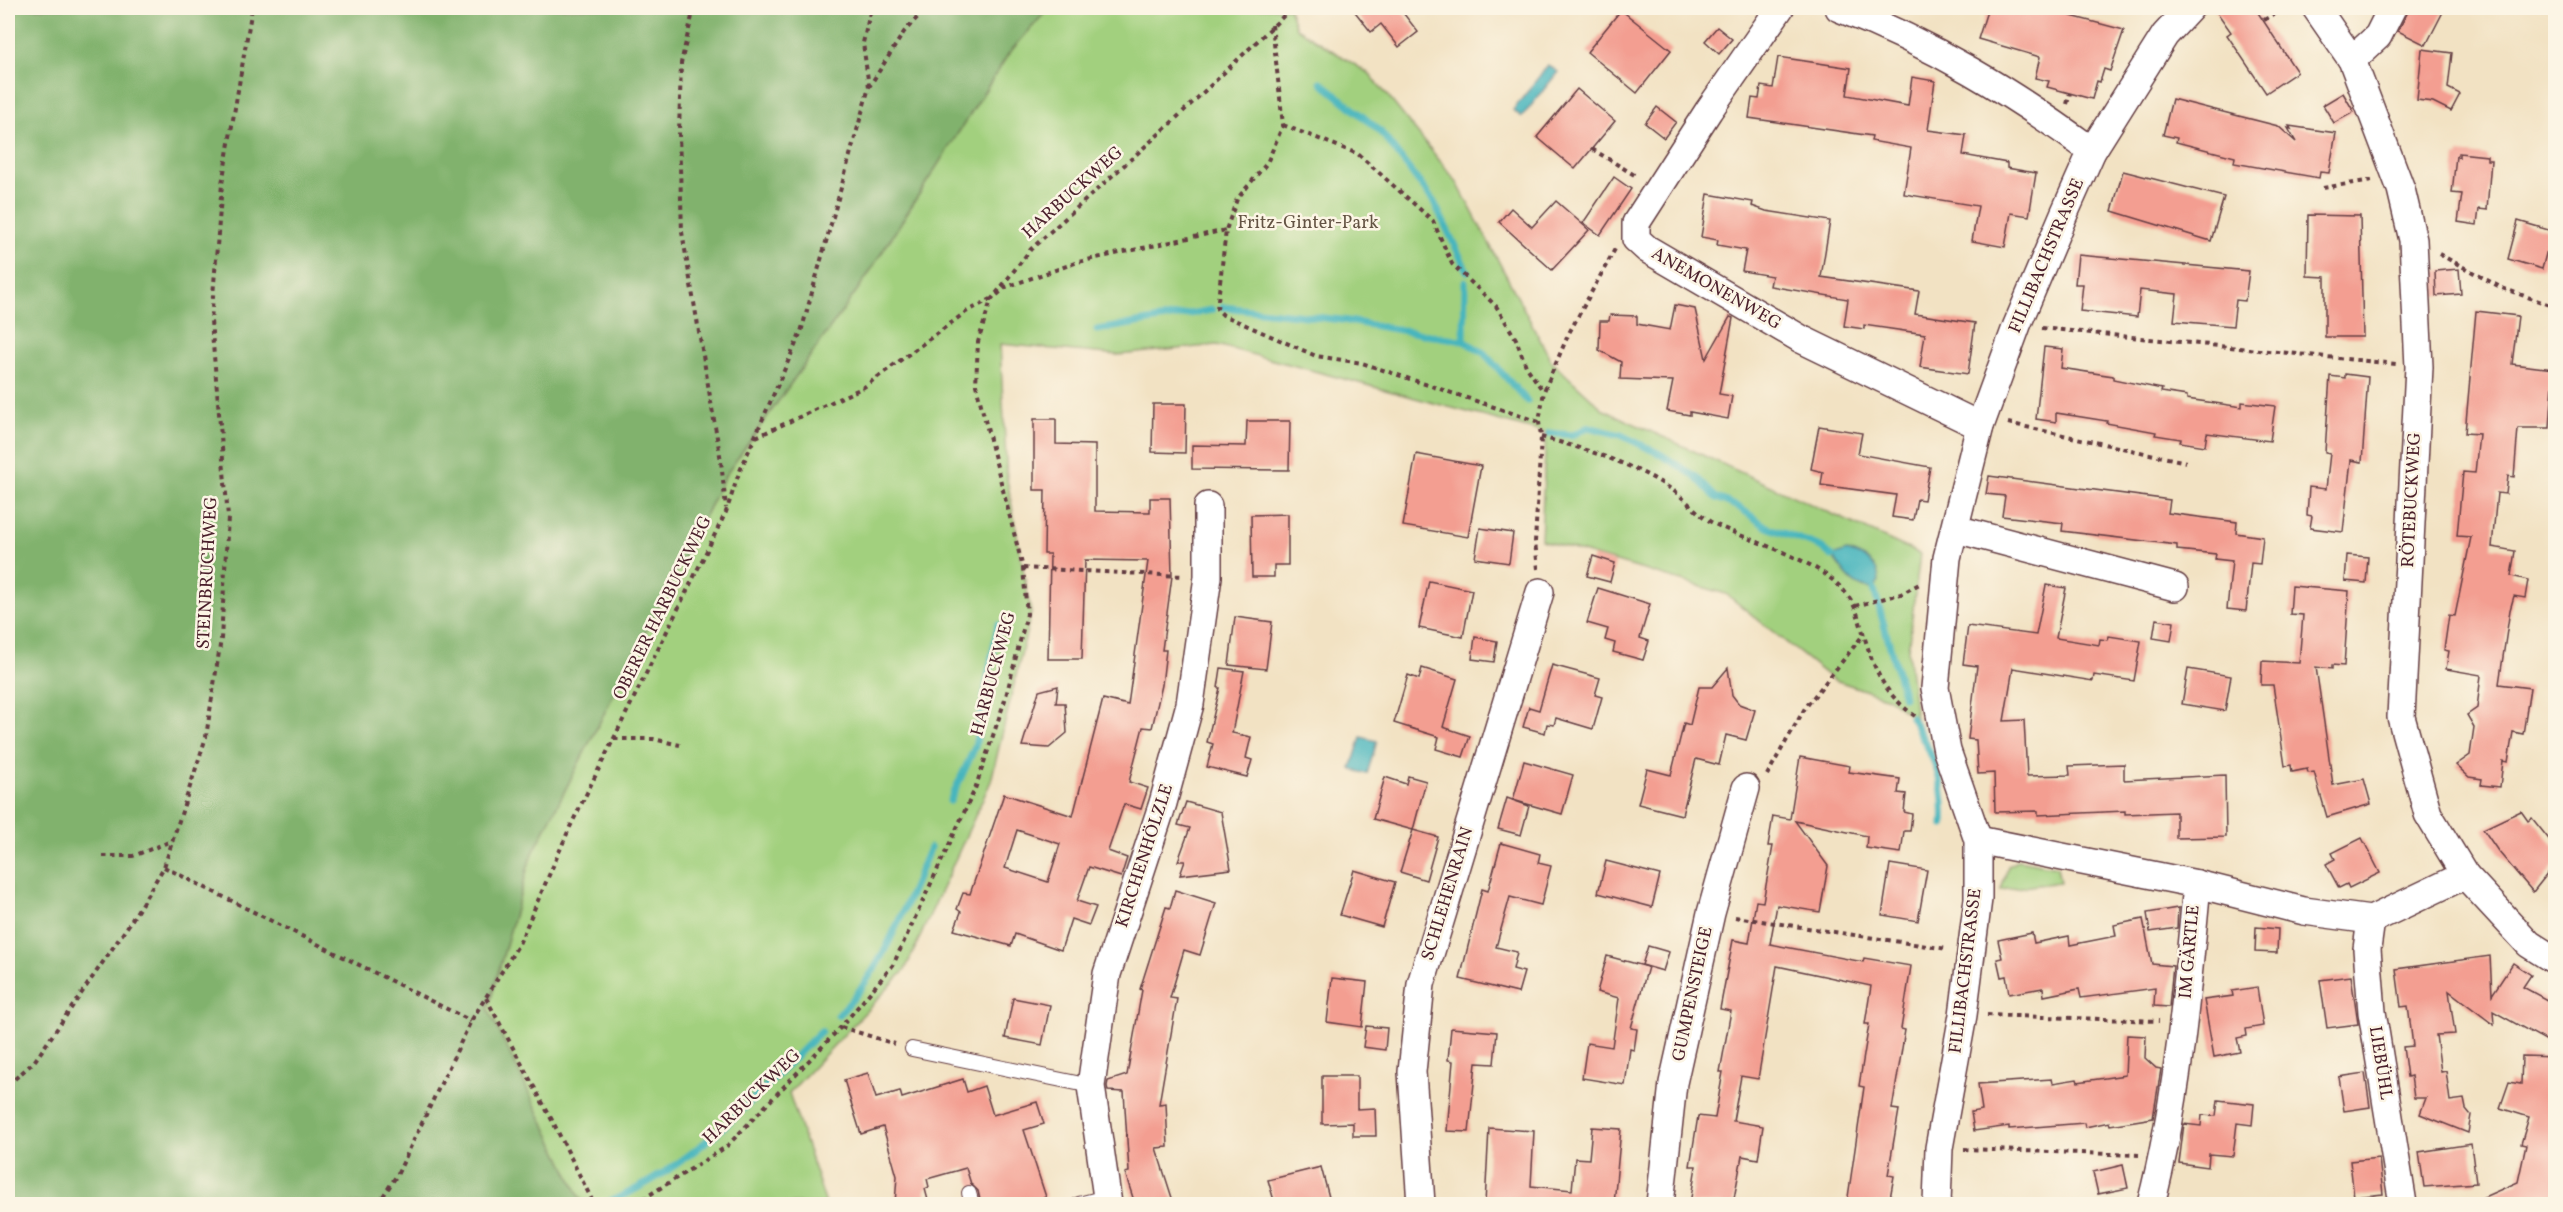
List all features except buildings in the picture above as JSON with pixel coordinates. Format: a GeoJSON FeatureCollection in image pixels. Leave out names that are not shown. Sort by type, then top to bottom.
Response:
{"type":"FeatureCollection","features":[{"type":"Feature","properties":{"kind":"street"},"geometry":{"type":"LineString","coordinates":[[1636,223],[1780,8]]}},
{"type":"Feature","properties":{"kind":"street"},"geometry":{"type":"LineString","coordinates":[[1839,8],[1947,55],[2030,105],[2092,151]]}},
{"type":"Feature","properties":{"kind":"street","name":"FILLIBACHSTRASSE"},"geometry":{"type":"LineString","coordinates":[[1937,1204],[1939,1148],[1963,1015],[1978,899],[1978,840],[1947,751],[1935,688],[1942,592],[1947,558],[1982,421],[2018,325],[2092,151],[2165,35],[2190,8]]}},
{"type":"Feature","properties":{"kind":"street","name":"RÖTEBUCKWEG"},"geometry":{"type":"LineString","coordinates":[[2316,8],[2352,60],[2396,174],[2413,240],[2419,367],[2401,717],[2428,814],[2465,875],[2529,944],[2556,961]]}},
{"type":"Feature","properties":{"kind":"street"},"geometry":{"type":"LineString","coordinates":[[2352,60],[2378,36],[2392,8]]}},
{"type":"Feature","properties":{"kind":"street","name":"ANEMONENWEG"},"geometry":{"type":"LineString","coordinates":[[1636,223],[1636,239],[1647,249],[1801,339],[1982,421]]}},
{"type":"Feature","properties":{"kind":"street","name":"KIRCHENHÖLZLE"},"geometry":{"type":"LineString","coordinates":[[1107,1201],[1091,1086],[1107,974],[1163,803],[1190,704],[1208,577],[1208,506]]}},
{"type":"Feature","properties":{"kind":"street"},"geometry":{"type":"LineString","coordinates":[[1956,529],[2175,587]]}},
{"type":"Feature","properties":{"kind":"street","name":"SCHLEHENRAIN"},"geometry":{"type":"LineString","coordinates":[[1421,1204],[1412,1072],[1421,984],[1540,592]]}},
{"type":"Feature","properties":{"kind":"street","name":"GUMPENSTEIGE"},"geometry":{"type":"LineString","coordinates":[[1660,1204],[1673,1083],[1711,913],[1746,788]]}},
{"type":"Feature","properties":{"kind":"street","name":"IM GÄRTLE"},"geometry":{"type":"LineString","coordinates":[[1978,840],[2197,884],[2184,1022],[2164,1156],[2151,1204]]}},
{"type":"Feature","properties":{"kind":"street"},"geometry":{"type":"LineString","coordinates":[[2197,884],[2304,911],[2371,920],[2465,875]]}},
{"type":"Feature","properties":{"kind":"street","name":"LIEBÜHL"},"geometry":{"type":"LineString","coordinates":[[2371,920],[2367,949],[2373,1012],[2403,1204]]}},
{"type":"Feature","properties":{"kind":"lane"},"geometry":{"type":"LineString","coordinates":[[912,1049],[1091,1086]]}},
{"type":"Feature","properties":{"kind":"lane"},"geometry":{"type":"LineString","coordinates":[[1079,1204],[1107,1201]]}},
{"type":"Feature","properties":{"kind":"path","name":"STEINBRUCHWEG"},"geometry":{"type":"LineString","coordinates":[[8,1085],[41,1053],[130,923],[164,867],[175,840],[206,737],[221,639],[228,516],[211,321],[222,184],[252,8]]}},
{"type":"Feature","properties":{"kind":"path"},"geometry":{"type":"LineString","coordinates":[[694,8],[681,63],[679,134],[682,232],[721,461],[726,512]]}},
{"type":"Feature","properties":{"kind":"path"},"geometry":{"type":"LineString","coordinates":[[869,87],[863,43],[871,8]]}},
{"type":"Feature","properties":{"kind":"path","name":"OBERER HARBUCKWEG"},"geometry":{"type":"LineString","coordinates":[[378,1204],[397,1175],[471,1022],[519,944],[570,827],[726,512],[739,473],[801,332],[869,87],[904,32],[926,8]]}},
{"type":"Feature","properties":{"kind":"path","name":"HARBUCKWEG"},"geometry":{"type":"LineString","coordinates":[[636,1204],[726,1147],[841,1027],[893,965],[975,789],[1005,700],[1027,614],[1023,568],[976,385],[978,342],[991,300],[1031,249],[1170,124],[1272,24],[1292,8]]}},
{"type":"Feature","properties":{"kind":"path"},"geometry":{"type":"LineString","coordinates":[[2264,20],[2285,8]]}},
{"type":"Feature","properties":{"kind":"path"},"geometry":{"type":"LineString","coordinates":[[1272,24],[1284,124],[1267,163],[1237,199],[1226,230],[1217,309],[1223,315],[1316,356],[1362,363],[1539,422]]}},
{"type":"Feature","properties":{"kind":"path"},"geometry":{"type":"LineString","coordinates":[[1284,124],[1358,154],[1433,222],[1452,264],[1496,306],[1516,339],[1526,366],[1544,391]]}},
{"type":"Feature","properties":{"kind":"path"},"geometry":{"type":"LineString","coordinates":[[1592,149],[1657,189]]}},
{"type":"Feature","properties":{"kind":"path"},"geometry":{"type":"LineString","coordinates":[[2323,188],[2350,185],[2396,174]]}},
{"type":"Feature","properties":{"kind":"path"},"geometry":{"type":"LineString","coordinates":[[1540,592],[1535,542],[1541,437],[1539,422],[1544,391],[1569,333],[1611,253],[1636,223]]}},
{"type":"Feature","properties":{"kind":"path"},"geometry":{"type":"LineString","coordinates":[[756,437],[864,387],[966,312],[991,300],[1006,287],[1078,262],[1226,230]]}},
{"type":"Feature","properties":{"kind":"path"},"geometry":{"type":"LineString","coordinates":[[2413,240],[2502,288],[2556,307]]}},
{"type":"Feature","properties":{"kind":"path"},"geometry":{"type":"LineString","coordinates":[[2018,325],[2419,367]]}},
{"type":"Feature","properties":{"kind":"path"},"geometry":{"type":"LineString","coordinates":[[1982,421],[2186,462]]}},
{"type":"Feature","properties":{"kind":"path"},"geometry":{"type":"LineString","coordinates":[[1541,437],[1585,448],[1650,476],[1673,490],[1711,522],[1824,573],[1845,592],[1855,606],[1876,673],[1888,693],[1917,717]]}},
{"type":"Feature","properties":{"kind":"path"},"geometry":{"type":"LineString","coordinates":[[1023,568],[1170,576]]}},
{"type":"Feature","properties":{"kind":"path"},"geometry":{"type":"LineString","coordinates":[[1855,606],[1901,594],[1924,581]]}},
{"type":"Feature","properties":{"kind":"path"},"geometry":{"type":"LineString","coordinates":[[1746,788],[1769,774],[1805,708],[1864,634]]}},
{"type":"Feature","properties":{"kind":"path"},"geometry":{"type":"LineString","coordinates":[[614,739],[653,739],[680,745]]}},
{"type":"Feature","properties":{"kind":"path"},"geometry":{"type":"LineString","coordinates":[[103,856],[133,856],[175,840]]}},
{"type":"Feature","properties":{"kind":"path"},"geometry":{"type":"LineString","coordinates":[[164,867],[471,1022]]}},
{"type":"Feature","properties":{"kind":"path"},"geometry":{"type":"LineString","coordinates":[[1711,913],[1971,952]]}},
{"type":"Feature","properties":{"kind":"path"},"geometry":{"type":"LineString","coordinates":[[486,998],[594,1204]]}},
{"type":"Feature","properties":{"kind":"path"},"geometry":{"type":"LineString","coordinates":[[1963,1015],[2184,1022]]}},
{"type":"Feature","properties":{"kind":"path"},"geometry":{"type":"LineString","coordinates":[[841,1027],[912,1049]]}},
{"type":"Feature","properties":{"kind":"path"},"geometry":{"type":"LineString","coordinates":[[1939,1148],[2164,1156]]}},
{"type":"Feature","properties":{"kind":"green space"},"geometry":{"type":"Polygon","coordinates":[[[8,8],[1049,8],[1009,53],[865,279],[725,476],[530,859],[488,1009],[583,1204],[8,1204],[8,8]]]}},
{"type":"Feature","properties":{"kind":"green space","name":"Fritz-Ginter-Park"},"geometry":{"type":"Polygon","coordinates":[[[1049,8],[1289,8],[1296,28],[1370,74],[1456,181],[1552,362],[1604,410],[1920,554],[1908,650],[1916,719],[1888,698],[1832,679],[1726,594],[1541,540],[1546,433],[1217,345],[1118,355],[1000,344],[1007,479],[1031,613],[991,781],[905,970],[789,1093],[826,1204],[583,1204],[488,1009],[530,859],[725,476],[865,279],[1009,53],[1049,8]]]}},
{"type":"Feature","properties":{"kind":"green space"},"geometry":{"type":"Polygon","coordinates":[[[2018,860],[2057,867],[2060,882],[2001,890],[2008,866],[2018,860]]]}},
{"type":"Feature","properties":{"kind":"water"},"geometry":{"type":"Polygon","coordinates":[[[1548,65],[1558,72],[1522,117],[1513,110],[1548,65]]]}},
{"type":"Feature","properties":{"kind":"water"},"geometry":{"type":"Polygon","coordinates":[[[1847,551],[1859,555],[1873,565],[1879,582],[1874,589],[1854,582],[1832,556],[1847,551]]]}},
{"type":"Feature","properties":{"kind":"water"},"geometry":{"type":"Polygon","coordinates":[[[1361,737],[1377,741],[1367,774],[1351,769],[1361,737]]]}},
{"type":"Feature","properties":{"kind":"waterway"},"geometry":{"type":"LineString","coordinates":[[1321,82],[1380,131],[1434,202],[1467,271]]}},
{"type":"Feature","properties":{"kind":"waterway"},"geometry":{"type":"LineString","coordinates":[[1464,341],[1465,282]]}},
{"type":"Feature","properties":{"kind":"waterway"},"geometry":{"type":"LineString","coordinates":[[1223,307],[1342,320],[1464,341],[1484,353],[1527,401]]}},
{"type":"Feature","properties":{"kind":"waterway"},"geometry":{"type":"LineString","coordinates":[[1097,330],[1212,310]]}},
{"type":"Feature","properties":{"kind":"waterway"},"geometry":{"type":"LineString","coordinates":[[1549,433],[1573,435],[1588,427],[1621,435],[1660,454],[1695,476],[1715,497],[1740,508],[1767,527],[1821,547],[1832,556]]}},
{"type":"Feature","properties":{"kind":"waterway"},"geometry":{"type":"LineString","coordinates":[[1874,589],[1904,697]]}},
{"type":"Feature","properties":{"kind":"waterway"},"geometry":{"type":"LineString","coordinates":[[950,801],[975,747],[998,625]]}},
{"type":"Feature","properties":{"kind":"waterway"},"geometry":{"type":"LineString","coordinates":[[1911,717],[1932,756],[1940,781],[1943,825]]}},
{"type":"Feature","properties":{"kind":"waterway"},"geometry":{"type":"LineString","coordinates":[[838,1015],[854,997],[880,958],[902,915],[930,848]]}},
{"type":"Feature","properties":{"kind":"waterway"},"geometry":{"type":"LineString","coordinates":[[604,1204],[636,1189],[694,1151],[746,1106],[821,1031]]}}]}
